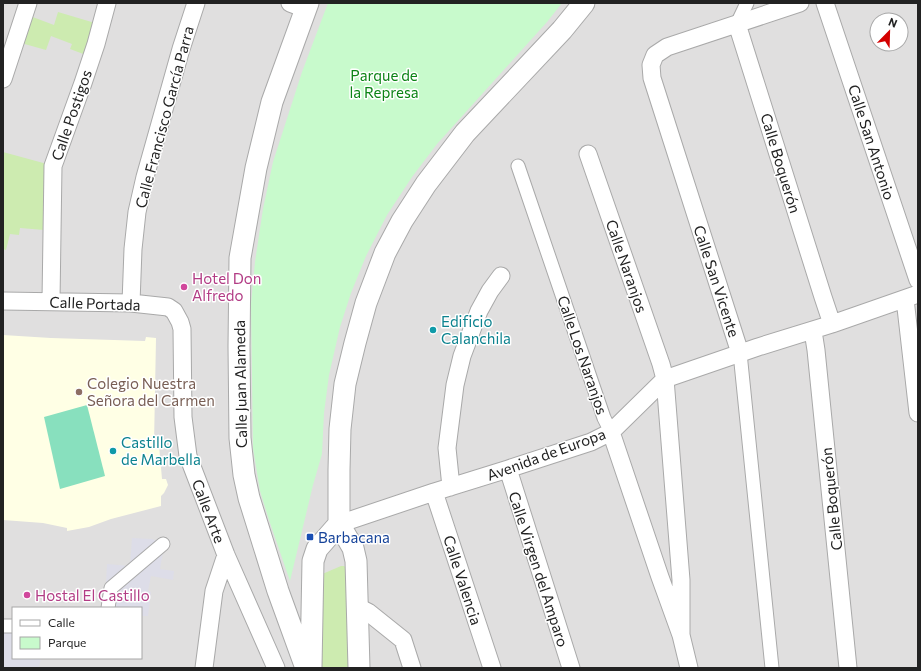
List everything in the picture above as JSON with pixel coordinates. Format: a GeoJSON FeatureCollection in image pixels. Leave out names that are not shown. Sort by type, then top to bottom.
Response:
{"type":"FeatureCollection","features":[{"type":"Feature","properties":{"kind":"street"},"geometry":{"type":"LineString","coordinates":[[3,79],[28,3]]}},
{"type":"Feature","properties":{"kind":"street","name":"Calle Postigos"},"geometry":{"type":"LineString","coordinates":[[51,301],[53,166],[94,50],[107,3]]}},
{"type":"Feature","properties":{"kind":"street","name":"Calle Francisco García Parra"},"geometry":{"type":"LineString","coordinates":[[131,303],[133,249],[137,212],[145,176],[177,63],[196,3]]}},
{"type":"Feature","properties":{"kind":"street"},"geometry":{"type":"LineString","coordinates":[[359,668],[356,561],[353,548],[339,524],[339,470],[340,429],[345,384],[366,303],[384,253],[402,221],[426,184],[465,133],[562,30],[584,3]]}},
{"type":"Feature","properties":{"kind":"street"},"geometry":{"type":"LineString","coordinates":[[737,24],[747,3]]}},
{"type":"Feature","properties":{"kind":"street","name":"Calle San Vicente"},"geometry":{"type":"LineString","coordinates":[[772,668],[740,353],[654,86],[651,65],[655,55],[668,47],[800,3]]}},
{"type":"Feature","properties":{"kind":"street","name":"Calle San Antonio"},"geometry":{"type":"LineString","coordinates":[[825,3],[918,280]]}},
{"type":"Feature","properties":{"kind":"street","name":"Calle Juan Alameda"},"geometry":{"type":"LineString","coordinates":[[301,5],[272,102],[256,168],[240,258],[239,346],[240,438],[244,475],[249,498],[278,591],[306,668]]}},
{"type":"Feature","properties":{"kind":"street","name":"Calle Boquerón"},"geometry":{"type":"LineString","coordinates":[[737,24],[832,324]]}},
{"type":"Feature","properties":{"kind":"street","name":"Calle Naranjos"},"geometry":{"type":"LineString","coordinates":[[588,154],[665,379]]}},
{"type":"Feature","properties":{"kind":"street","name":"Calle Los Naranjos"},"geometry":{"type":"LineString","coordinates":[[518,166],[604,418],[611,432],[681,635],[689,668]]}},
{"type":"Feature","properties":{"kind":"street"},"geometry":{"type":"LineString","coordinates":[[451,487],[447,448],[454,385],[462,356],[479,311],[490,291],[501,276]]}},
{"type":"Feature","properties":{"kind":"street"},"geometry":{"type":"LineString","coordinates":[[912,296],[918,413]]}},
{"type":"Feature","properties":{"kind":"street","name":"Avenida de Europa"},"geometry":{"type":"LineString","coordinates":[[339,524],[591,442],[611,432],[665,379],[758,347],[813,331],[912,296]]}},
{"type":"Feature","properties":{"kind":"street","name":"Calle Portada"},"geometry":{"type":"LineString","coordinates":[[3,301],[131,303],[168,307],[174,311],[180,322]]}},
{"type":"Feature","properties":{"kind":"street","name":"Calle Arte"},"geometry":{"type":"LineString","coordinates":[[180,322],[182,329],[183,417],[188,456],[226,555],[276,668]]}},
{"type":"Feature","properties":{"kind":"street","name":"Calle Boquerón"},"geometry":{"type":"LineString","coordinates":[[813,331],[848,668]]}},
{"type":"Feature","properties":{"kind":"street","name":"Calle Los Naranjos"},"geometry":{"type":"LineString","coordinates":[[665,379],[681,580],[681,635]]}},
{"type":"Feature","properties":{"kind":"street","name":"Calle Virgen del Amparo"},"geometry":{"type":"LineString","coordinates":[[508,469],[571,668]]}},
{"type":"Feature","properties":{"kind":"street","name":"Calle Valencia"},"geometry":{"type":"LineString","coordinates":[[434,492],[492,668]]}},
{"type":"Feature","properties":{"kind":"street"},"geometry":{"type":"LineString","coordinates":[[311,668],[313,561],[317,549],[339,524]]}},
{"type":"Feature","properties":{"kind":"street"},"geometry":{"type":"LineString","coordinates":[[108,607],[111,588],[163,544]]}},
{"type":"Feature","properties":{"kind":"street"},"geometry":{"type":"LineString","coordinates":[[204,668],[214,591],[226,555]]}},
{"type":"Feature","properties":{"kind":"street"},"geometry":{"type":"LineString","coordinates":[[358,608],[368,612],[403,640],[412,668]]}},
{"type":"Feature","properties":{"kind":"shaded area"},"geometry":{"type":"Polygon","coordinates":[[[3,3],[918,3],[918,668],[3,668],[3,3]]]}},
{"type":"Feature","properties":{"kind":"shaded area","name":"Colegio Nuestra Señora del Carmen"},"geometry":{"type":"Polygon","coordinates":[[[3,335],[145,341],[146,337],[156,338],[154,444],[159,445],[162,479],[166,479],[168,485],[161,496],[161,506],[111,519],[89,527],[67,531],[67,528],[43,523],[3,520],[3,335]]]}},
{"type":"Feature","properties":{"kind":"shaded area"},"geometry":{"type":"Polygon","coordinates":[[[132,538],[152,539],[163,544],[164,546],[160,569],[174,571],[173,580],[151,576],[148,591],[151,592],[148,616],[142,616],[142,607],[104,607],[107,564],[130,566],[132,538]]]}},
{"type":"Feature","properties":{"kind":"shaded area"},"geometry":{"type":"Polygon","coordinates":[[[3,621],[12,622],[12,659],[41,659],[39,668],[3,668],[3,621]]]}},
{"type":"Feature","properties":{"kind":"green space","name":"Parque de la Represa"},"geometry":{"type":"Polygon","coordinates":[[[328,3],[562,3],[547,22],[437,144],[412,177],[387,215],[366,256],[351,293],[340,327],[329,375],[324,413],[322,454],[290,581],[260,491],[253,448],[251,304],[255,262],[263,209],[273,162],[302,72],[328,3]]]}},
{"type":"Feature","properties":{"kind":"green space"},"geometry":{"type":"Polygon","coordinates":[[[58,12],[95,23],[86,55],[70,49],[72,44],[51,36],[46,50],[21,43],[30,16],[54,25],[58,12]]]}},
{"type":"Feature","properties":{"kind":"green space"},"geometry":{"type":"Polygon","coordinates":[[[3,152],[47,164],[44,230],[20,228],[19,235],[10,234],[6,250],[3,249],[3,152]]]}},
{"type":"Feature","properties":{"kind":"green space"},"geometry":{"type":"Polygon","coordinates":[[[87,405],[105,476],[60,489],[44,417],[87,405]]]}},
{"type":"Feature","properties":{"kind":"green space"},"geometry":{"type":"Polygon","coordinates":[[[341,566],[348,569],[351,668],[321,668],[320,575],[341,566]]]}},
{"type":"Feature","properties":{"kind":"place","name":"Hotel Don Alfredo"},"geometry":{"type":"Point","coordinates":[184,287]}},
{"type":"Feature","properties":{"kind":"place","name":"Edificio Calanchila"},"geometry":{"type":"Point","coordinates":[433,330]}},
{"type":"Feature","properties":{"kind":"place","name":"Colegio Nuestra Señora del Carmen"},"geometry":{"type":"Point","coordinates":[79,392]}},
{"type":"Feature","properties":{"kind":"place","name":"Castillo de Marbella"},"geometry":{"type":"Point","coordinates":[113,451]}},
{"type":"Feature","properties":{"kind":"place","name":"Barbacana"},"geometry":{"type":"Point","coordinates":[310,537]}},
{"type":"Feature","properties":{"kind":"place","name":"Hostal El Castillo"},"geometry":{"type":"Point","coordinates":[27,595]}}]}
